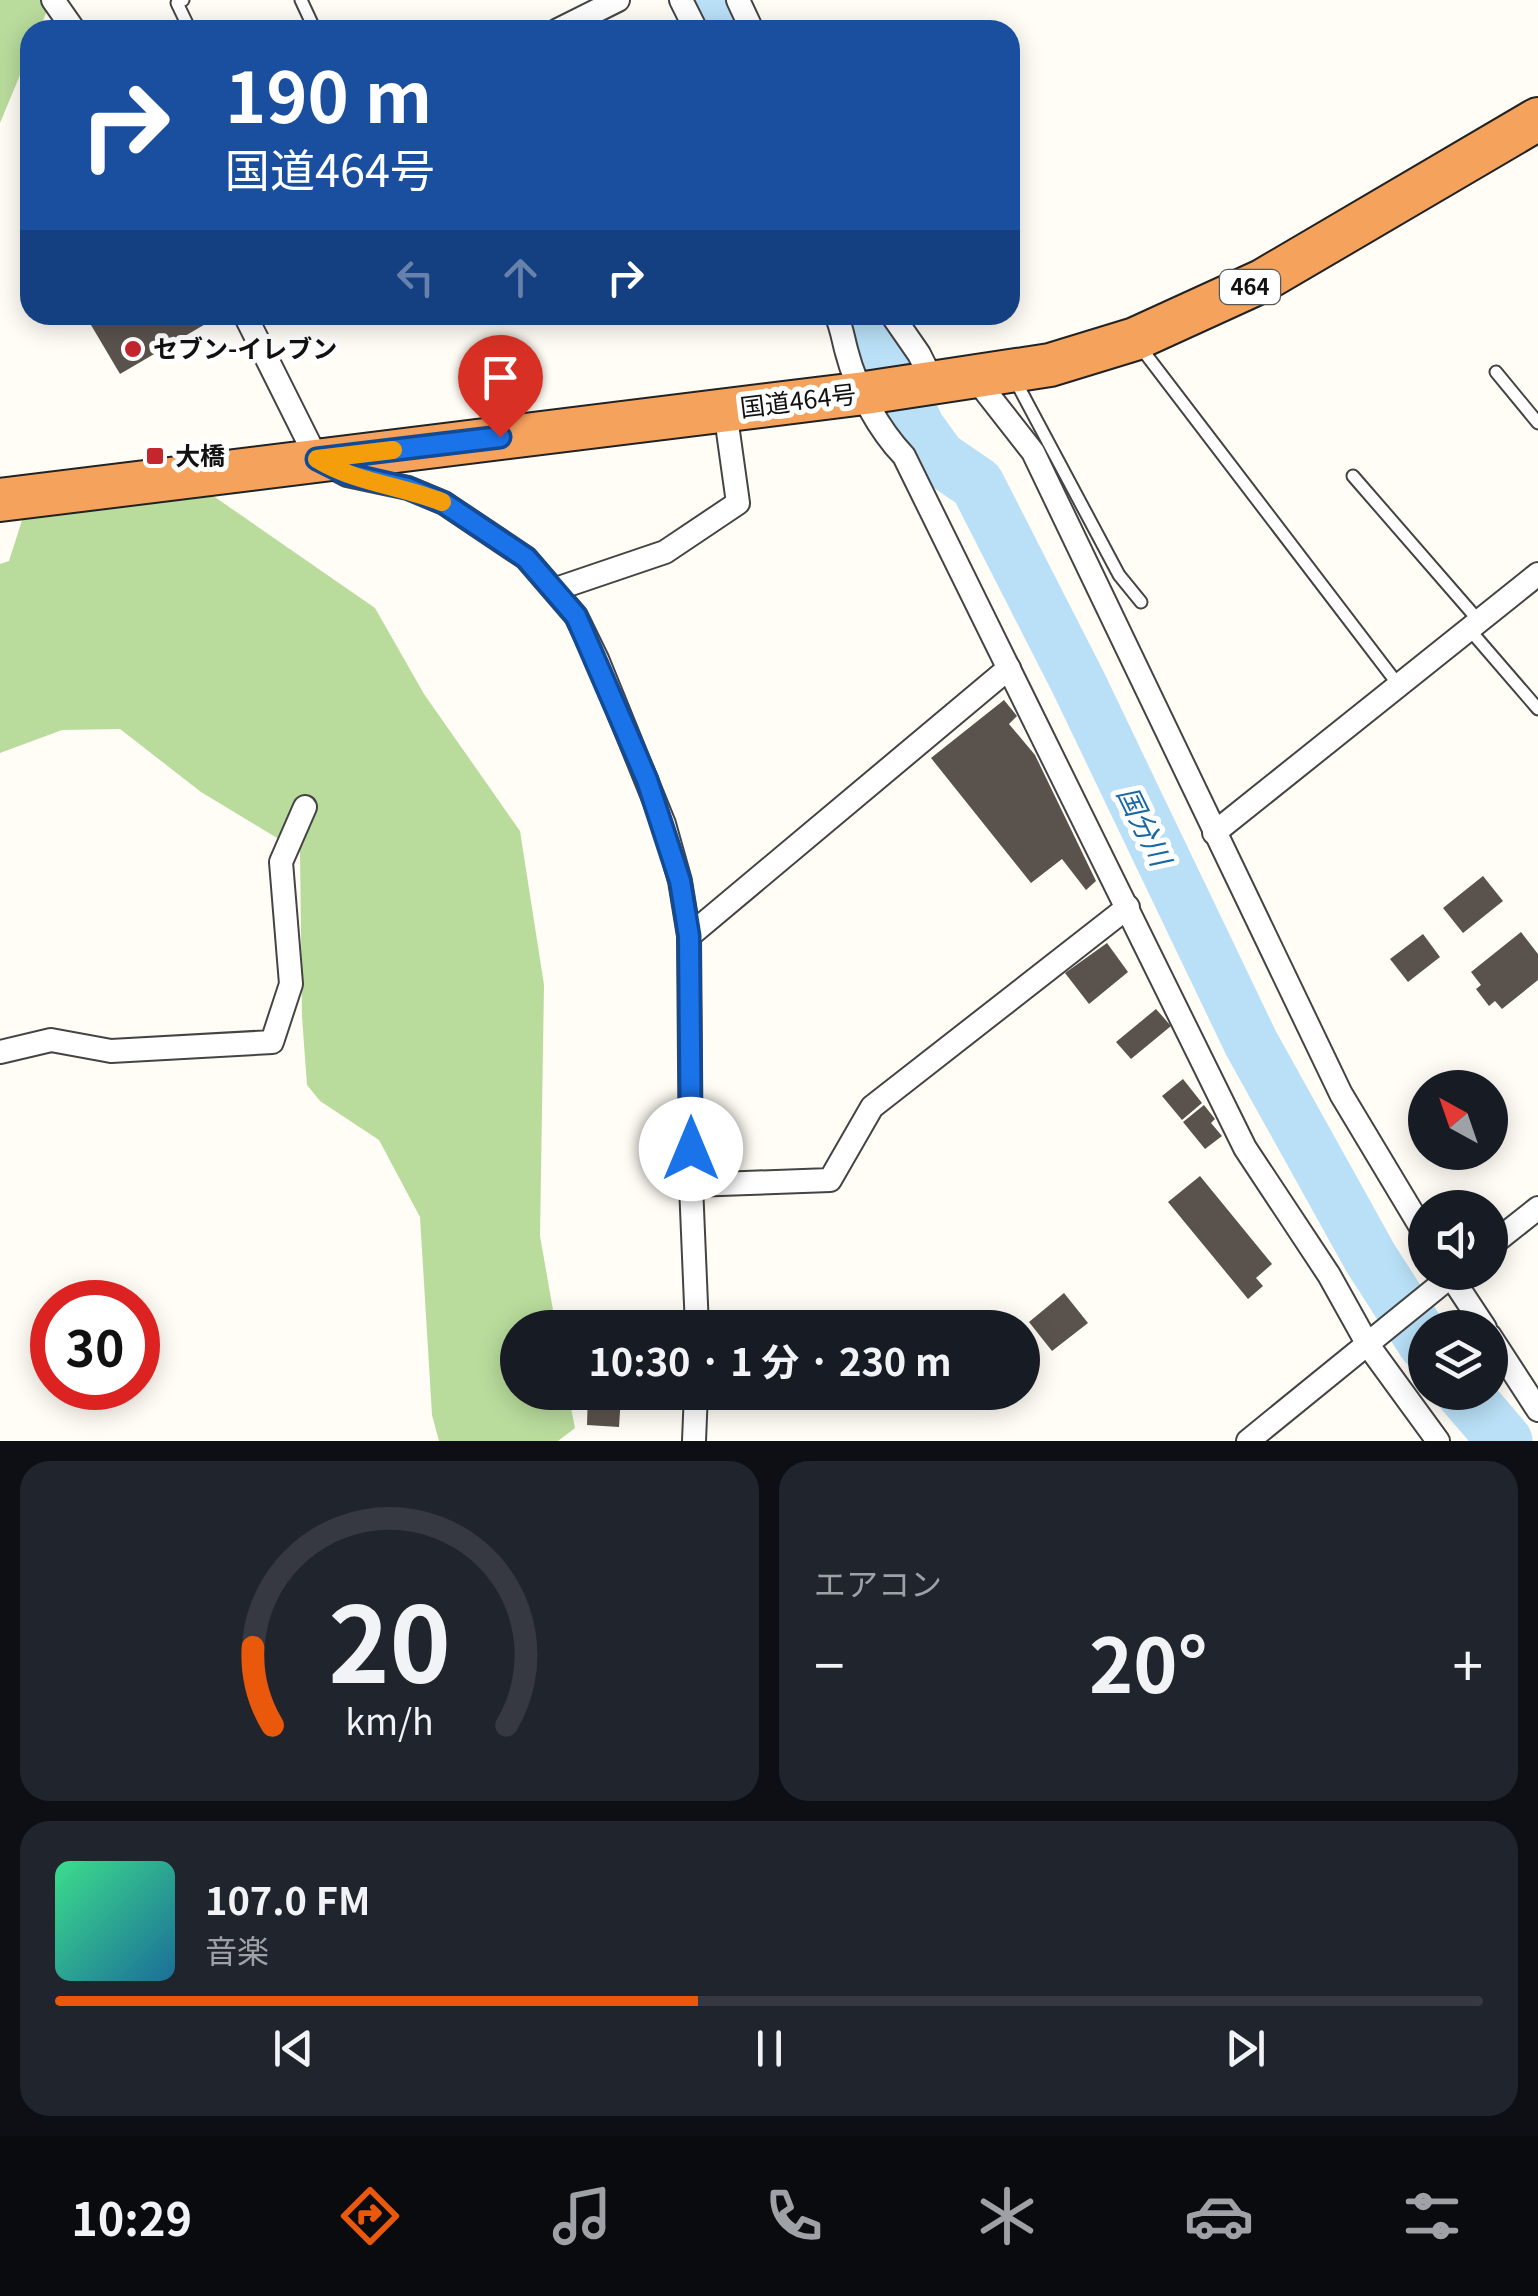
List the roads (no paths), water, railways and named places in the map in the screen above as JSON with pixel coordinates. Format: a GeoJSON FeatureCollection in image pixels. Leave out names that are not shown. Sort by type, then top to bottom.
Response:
{"type":"FeatureCollection","features":[{"type":"Feature","properties":{"kind":"highway","name":"国道464号"},"geometry":{"type":"LineString","coordinates":[[0,500],[865,393],[1050,365],[1134,339],[1262,282],[1538,119]]}},
{"type":"Feature","properties":{"kind":"street"},"geometry":{"type":"LineString","coordinates":[[578,20],[618,0]]}},
{"type":"Feature","properties":{"kind":"street"},"geometry":{"type":"LineString","coordinates":[[250,325],[317,459],[347,474],[408,488],[444,503],[526,558],[576,616],[597,658],[647,780],[680,881],[689,936],[696,1310]]}},
{"type":"Feature","properties":{"kind":"street"},"geometry":{"type":"LineString","coordinates":[[839,325],[847,354],[885,436],[904,456],[1246,1148],[1329,1276],[1375,1338],[1438,1441]]}},
{"type":"Feature","properties":{"kind":"street"},"geometry":{"type":"LineString","coordinates":[[899,325],[919,354],[973,378],[1032,452],[1341,1094],[1408,1206]]}},
{"type":"Feature","properties":{"kind":"street"},"geometry":{"type":"LineString","coordinates":[[556,589],[665,552],[738,503],[725,410]]}},
{"type":"Feature","properties":{"kind":"street"},"geometry":{"type":"LineString","coordinates":[[1214,834],[1538,574]]}},
{"type":"Feature","properties":{"kind":"street"},"geometry":{"type":"LineString","coordinates":[[689,936],[1009,668]]}},
{"type":"Feature","properties":{"kind":"street"},"geometry":{"type":"LineString","coordinates":[[0,1052],[51,1040],[111,1051],[272,1042],[291,984],[281,862],[305,807]]}},
{"type":"Feature","properties":{"kind":"street"},"geometry":{"type":"LineString","coordinates":[[691,1185],[830,1180],[872,1107],[1128,907]]}},
{"type":"Feature","properties":{"kind":"street"},"geometry":{"type":"LineString","coordinates":[[1508,1232],[1538,1208]]}},
{"type":"Feature","properties":{"kind":"street"},"geometry":{"type":"LineString","coordinates":[[1248,1441],[1433,1290]]}},
{"type":"Feature","properties":{"kind":"street"},"geometry":{"type":"LineString","coordinates":[[1508,1364],[1538,1410]]}},
{"type":"Feature","properties":{"kind":"street"},"geometry":{"type":"LineString","coordinates":[[694,1441],[695,1410]]}},
{"type":"Feature","properties":{"kind":"lane"},"geometry":{"type":"LineString","coordinates":[[183,0],[177,2],[185,20]]}},
{"type":"Feature","properties":{"kind":"lane"},"geometry":{"type":"LineString","coordinates":[[1134,339],[1400,687]]}},
{"type":"Feature","properties":{"kind":"lane"},"geometry":{"type":"LineString","coordinates":[[1496,372],[1538,423]]}},
{"type":"Feature","properties":{"kind":"lane"},"geometry":{"type":"LineString","coordinates":[[973,378],[1141,602]]}},
{"type":"Feature","properties":{"kind":"lane"},"geometry":{"type":"LineString","coordinates":[[1353,476],[1538,709]]}},
{"type":"Feature","properties":{"kind":"waterway","name":"国分川"},"geometry":{"type":"LineString","coordinates":[[720,0],[729,20]]}},
{"type":"Feature","properties":{"kind":"waterway","name":"国分川"},"geometry":{"type":"LineString","coordinates":[[868,325],[918,429],[939,458],[977,484],[1078,682],[1251,1043],[1371,1259],[1408,1317]]}},
{"type":"Feature","properties":{"kind":"waterway","name":"国分川"},"geometry":{"type":"LineString","coordinates":[[1478,1410],[1505,1441]]}},
{"type":"Feature","properties":{"kind":"place","name":"セブン-イレブン"},"geometry":{"type":"Point","coordinates":[133,349]}},
{"type":"Feature","properties":{"kind":"place","name":"大橋"},"geometry":{"type":"Point","coordinates":[155,456]}}]}
